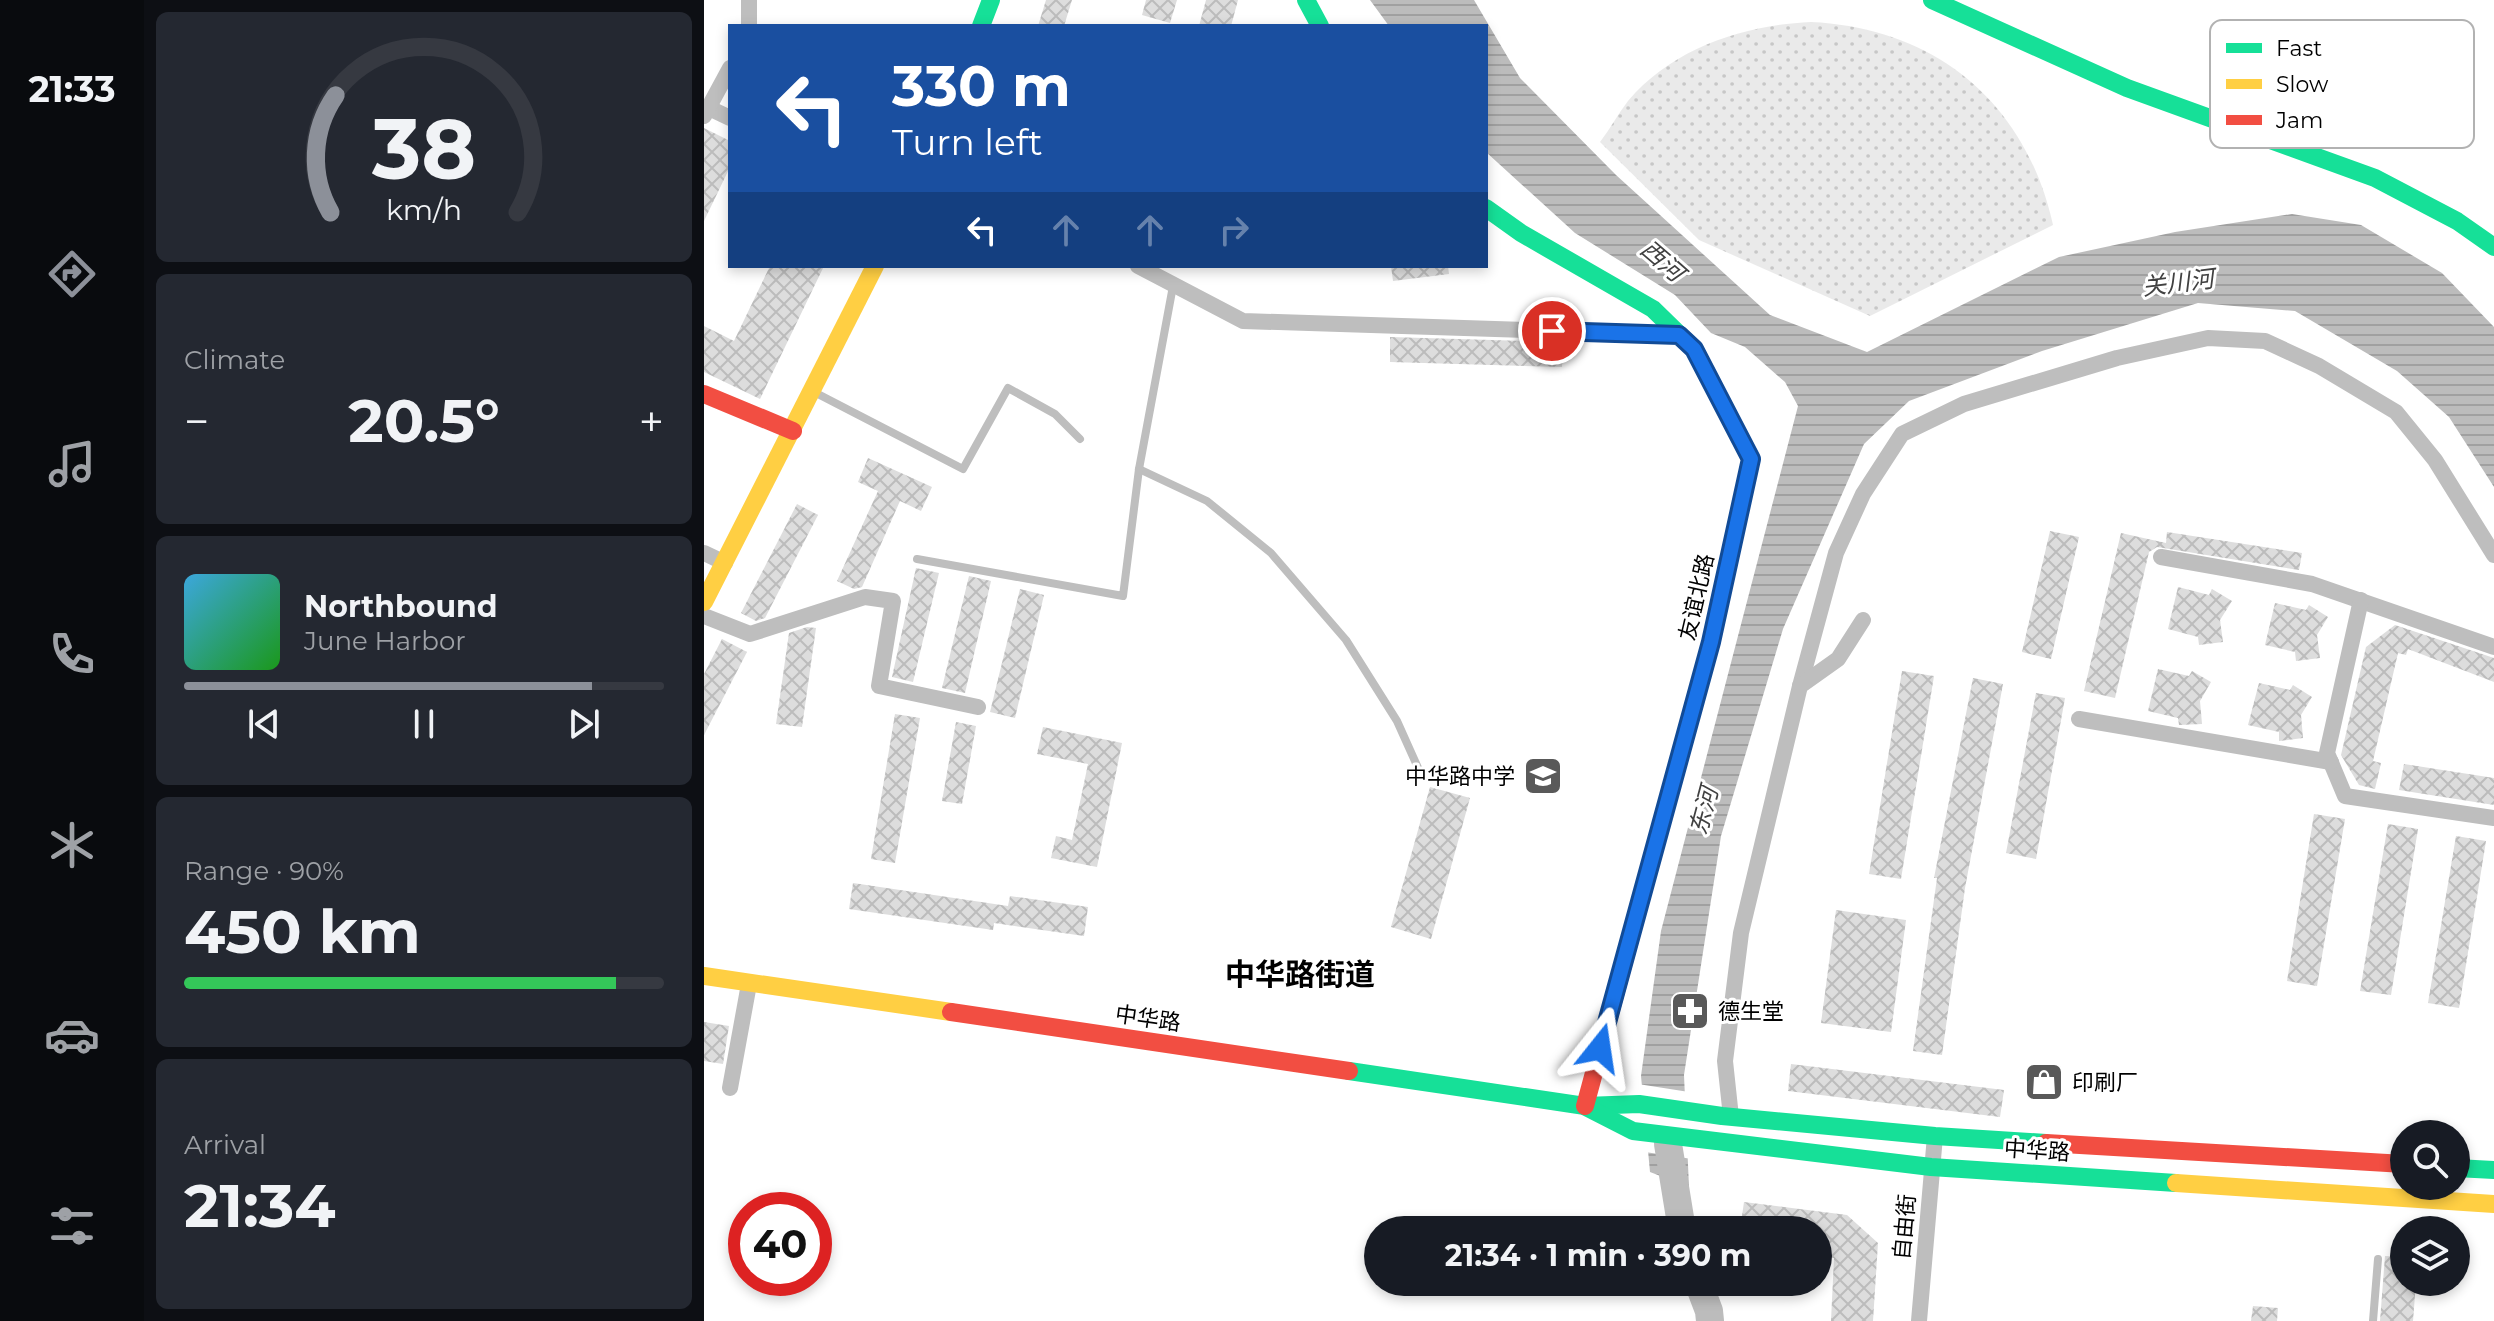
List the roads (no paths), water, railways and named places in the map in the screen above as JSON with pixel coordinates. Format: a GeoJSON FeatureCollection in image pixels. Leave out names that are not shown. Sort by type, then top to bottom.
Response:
{"type":"FeatureCollection","features":[{"type":"Feature","properties":{"kind":"street"},"geometry":{"type":"LineString","coordinates":[[749,0],[749,24]]}},
{"type":"Feature","properties":{"kind":"street"},"geometry":{"type":"LineString","coordinates":[[982,24],[991,0]]}},
{"type":"Feature","properties":{"kind":"street"},"geometry":{"type":"LineString","coordinates":[[1306,0],[1319,24]]}},
{"type":"Feature","properties":{"kind":"street"},"geometry":{"type":"LineString","coordinates":[[1932,0],[2152,98],[2210,119]]}},
{"type":"Feature","properties":{"kind":"street"},"geometry":{"type":"LineString","coordinates":[[728,72],[706,112],[728,118]]}},
{"type":"Feature","properties":{"kind":"street"},"geometry":{"type":"LineString","coordinates":[[2290,148],[2421,198],[2494,247]]}},
{"type":"Feature","properties":{"kind":"street","name":"友谊北路"},"geometry":{"type":"LineString","coordinates":[[1488,209],[1521,233],[1653,309],[1694,349],[1751,459],[1711,642],[1585,1106]]}},
{"type":"Feature","properties":{"kind":"street"},"geometry":{"type":"LineString","coordinates":[[704,602],[874,268]]}},
{"type":"Feature","properties":{"kind":"street"},"geometry":{"type":"LineString","coordinates":[[1142,268],[1243,321],[1679,335]]}},
{"type":"Feature","properties":{"kind":"street"},"geometry":{"type":"LineString","coordinates":[[1726,1117],[1725,1061],[1741,933],[1800,686],[1836,553],[1863,494],[1902,434],[1964,404],[2117,358],[2208,338],[2265,341],[2319,366],[2396,412],[2435,460],[2494,555]]}},
{"type":"Feature","properties":{"kind":"street"},"geometry":{"type":"LineString","coordinates":[[704,394],[793,431]]}},
{"type":"Feature","properties":{"kind":"street"},"geometry":{"type":"LineString","coordinates":[[704,553],[725,563]]}},
{"type":"Feature","properties":{"kind":"street"},"geometry":{"type":"LineString","coordinates":[[2161,557],[2312,584],[2494,647]]}},
{"type":"Feature","properties":{"kind":"street"},"geometry":{"type":"LineString","coordinates":[[704,616],[750,634],[865,597],[893,601],[879,686],[978,707]]}},
{"type":"Feature","properties":{"kind":"street"},"geometry":{"type":"LineString","coordinates":[[2361,600],[2327,753],[2345,796],[2494,818]]}},
{"type":"Feature","properties":{"kind":"street"},"geometry":{"type":"LineString","coordinates":[[1800,686],[1838,659],[1863,620]]}},
{"type":"Feature","properties":{"kind":"street"},"geometry":{"type":"LineString","coordinates":[[2079,719],[2331,762]]}},
{"type":"Feature","properties":{"kind":"street","name":"中华路"},"geometry":{"type":"LineString","coordinates":[[704,976],[1585,1106],[1639,1104],[1726,1117],[1935,1136],[2390,1163]]}},
{"type":"Feature","properties":{"kind":"street"},"geometry":{"type":"LineString","coordinates":[[730,1088],[749,984]]}},
{"type":"Feature","properties":{"kind":"street","name":"中华路"},"geometry":{"type":"LineString","coordinates":[[1585,1106],[1633,1131],[1931,1167],[2494,1204]]}},
{"type":"Feature","properties":{"kind":"street","name":"自由街"},"geometry":{"type":"LineString","coordinates":[[1919,1321],[1935,1136]]}},
{"type":"Feature","properties":{"kind":"street"},"geometry":{"type":"LineString","coordinates":[[2470,1169],[2494,1170]]}},
{"type":"Feature","properties":{"kind":"lane"},"geometry":{"type":"LineString","coordinates":[[917,559],[1123,596],[1139,469],[1173,286]]}},
{"type":"Feature","properties":{"kind":"lane"},"geometry":{"type":"LineString","coordinates":[[813,392],[963,469],[1008,388],[1055,414],[1080,439]]}},
{"type":"Feature","properties":{"kind":"lane"},"geometry":{"type":"LineString","coordinates":[[1139,469],[1207,501],[1271,553],[1346,640],[1397,721],[1419,770]]}},
{"type":"Feature","properties":{"kind":"lane"},"geometry":{"type":"LineString","coordinates":[[2373,1321],[2378,1259]]}},
{"type":"Feature","properties":{"kind":"water"},"geometry":{"type":"Polygon","coordinates":[[[1370,0],[1474,0],[1520,78],[1616,175],[1770,315],[1867,352],[2059,257],[2175,232],[2292,214],[2361,225],[2442,273],[2494,327],[2494,487],[2449,417],[2397,371],[2295,311],[2198,303],[2042,351],[1909,401],[1864,444],[1783,629],[1721,836],[1684,1075],[1689,1187],[1650,1172],[1641,1076],[1661,931],[1798,406],[1785,382],[1745,347],[1711,333],[1675,295],[1575,233],[1488,154],[1488,24],[1388,24],[1370,0]]]}},
{"type":"Feature","properties":{"kind":"waterway","name":"东河"},"geometry":{"type":"LineString","coordinates":[[1668,1144],[1680,1216]]}},
{"type":"Feature","properties":{"kind":"waterway","name":"东河"},"geometry":{"type":"LineString","coordinates":[[1703,1296],[1710,1321]]}},
{"type":"Feature","properties":{"kind":"place","name":"中华路中学"},"geometry":{"type":"Point","coordinates":[1543,776]}},
{"type":"Feature","properties":{"kind":"place","name":"德生堂"},"geometry":{"type":"Point","coordinates":[1690,1011]}},
{"type":"Feature","properties":{"kind":"place","name":"印刷厂"},"geometry":{"type":"Point","coordinates":[2044,1082]}},
{"type":"Feature","properties":{"kind":"district","name":"中华路街道"},"geometry":{"type":"Point","coordinates":[1300,975]}},
{"type":"Feature","properties":{"kind":"water label","name":"西河"},"geometry":{"type":"Point","coordinates":[1662,261]}},
{"type":"Feature","properties":{"kind":"water label","name":"关川河"},"geometry":{"type":"Point","coordinates":[2178,283]}}]}
